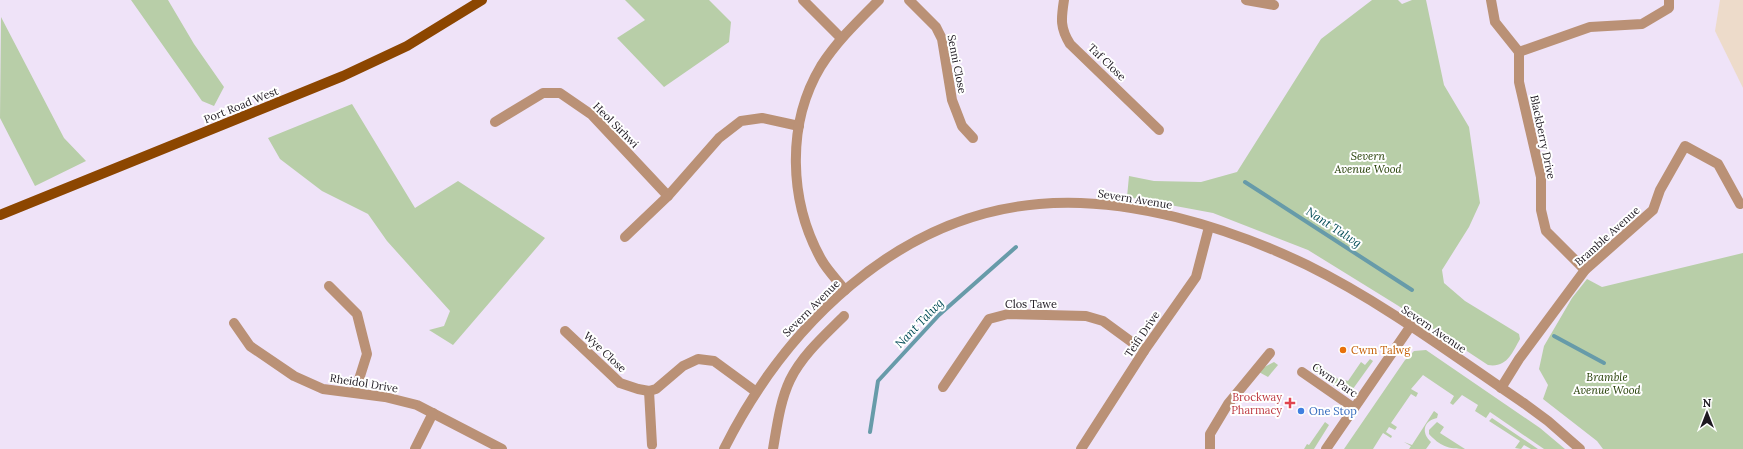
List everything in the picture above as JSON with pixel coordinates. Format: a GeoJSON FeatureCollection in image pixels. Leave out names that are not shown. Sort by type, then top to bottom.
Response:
{"type":"FeatureCollection","features":[{"type":"Feature","properties":{"kind":"main road","name":"Port Road West"},"geometry":{"type":"LineString","coordinates":[[0,215],[344,76],[407,46],[482,0]]}},
{"type":"Feature","properties":{"kind":"street"},"geometry":{"type":"LineString","coordinates":[[803,0],[841,38]]}},
{"type":"Feature","properties":{"kind":"street"},"geometry":{"type":"LineString","coordinates":[[845,290],[821,260],[804,219],[795,165],[799,126],[807,98],[821,68],[841,38],[879,0]]}},
{"type":"Feature","properties":{"kind":"street","name":"Senni Close"},"geometry":{"type":"LineString","coordinates":[[909,0],[936,27],[942,40],[952,100],[962,126],[973,138]]}},
{"type":"Feature","properties":{"kind":"street","name":"Taf Close"},"geometry":{"type":"LineString","coordinates":[[1064,0],[1062,18],[1063,32],[1070,44],[1159,130]]}},
{"type":"Feature","properties":{"kind":"street"},"geometry":{"type":"LineString","coordinates":[[1246,0],[1274,5]]}},
{"type":"Feature","properties":{"kind":"street"},"geometry":{"type":"LineString","coordinates":[[1491,0],[1495,22],[1519,52],[1590,27],[1642,24],[1669,8],[1669,0]]}},
{"type":"Feature","properties":{"kind":"street","name":"Blackberry Drive"},"geometry":{"type":"LineString","coordinates":[[1519,52],[1519,82],[1541,177],[1541,210],[1546,231],[1585,270]]}},
{"type":"Feature","properties":{"kind":"street","name":"Heol Sirhwi"},"geometry":{"type":"LineString","coordinates":[[495,122],[543,93],[560,93],[592,115],[668,196]]}},
{"type":"Feature","properties":{"kind":"street"},"geometry":{"type":"LineString","coordinates":[[625,237],[668,196],[719,138],[741,121],[762,118],[799,126]]}},
{"type":"Feature","properties":{"kind":"street","name":"Bramble Avenue"},"geometry":{"type":"LineString","coordinates":[[1501,388],[1519,359],[1585,270],[1653,210],[1660,190],[1685,146],[1718,164],[1740,204]]}},
{"type":"Feature","properties":{"kind":"street","name":"Severn Avenue"},"geometry":{"type":"LineString","coordinates":[[724,449],[755,391],[788,347],[810,323],[845,290],[890,257],[935,231],[969,218],[1012,208],[1056,203],[1110,206],[1172,217],[1209,227],[1264,246],[1309,266],[1359,294],[1501,388],[1548,421],[1580,449]]}},
{"type":"Feature","properties":{"kind":"street","name":"Teifi Drive"},"geometry":{"type":"LineString","coordinates":[[1081,449],[1144,351],[1196,277],[1209,227]]}},
{"type":"Feature","properties":{"kind":"street"},"geometry":{"type":"LineString","coordinates":[[329,286],[358,314],[367,354],[354,392]]}},
{"type":"Feature","properties":{"kind":"street","name":"Clos Tawe"},"geometry":{"type":"LineString","coordinates":[[943,387],[989,319],[1008,314],[1086,316],[1103,321],[1144,351]]}},
{"type":"Feature","properties":{"kind":"street"},"geometry":{"type":"LineString","coordinates":[[773,449],[781,411],[790,380],[814,346],[844,316]]}},
{"type":"Feature","properties":{"kind":"street","name":"Rheidol Drive"},"geometry":{"type":"LineString","coordinates":[[234,323],[250,346],[294,376],[323,389],[354,392],[397,400],[417,406],[502,449]]}},
{"type":"Feature","properties":{"kind":"street"},"geometry":{"type":"LineString","coordinates":[[1326,449],[1410,327]]}},
{"type":"Feature","properties":{"kind":"street","name":"Wye Close"},"geometry":{"type":"LineString","coordinates":[[565,331],[620,383],[649,391]]}},
{"type":"Feature","properties":{"kind":"street"},"geometry":{"type":"LineString","coordinates":[[1210,449],[1210,434],[1228,404],[1270,353]]}},
{"type":"Feature","properties":{"kind":"street"},"geometry":{"type":"LineString","coordinates":[[652,445],[649,391],[656,389],[683,366],[698,359],[714,361],[755,391]]}},
{"type":"Feature","properties":{"kind":"street","name":"Cwm Parc"},"geometry":{"type":"LineString","coordinates":[[1302,372],[1354,408]]}},
{"type":"Feature","properties":{"kind":"street"},"geometry":{"type":"LineString","coordinates":[[415,449],[433,413]]}},
{"type":"Feature","properties":{"kind":"shaded area"},"geometry":{"type":"Polygon","coordinates":[[[1720,0],[1743,0],[1743,88],[1715,31],[1720,0]]]}},
{"type":"Feature","properties":{"kind":"green space"},"geometry":{"type":"Polygon","coordinates":[[[131,0],[168,0],[194,44],[224,87],[214,106],[202,101],[131,0]]]}},
{"type":"Feature","properties":{"kind":"green space"},"geometry":{"type":"Polygon","coordinates":[[[625,0],[709,0],[731,22],[729,42],[664,87],[617,38],[645,20],[625,0]]]}},
{"type":"Feature","properties":{"kind":"green space","name":"Severn Avenue Wood"},"geometry":{"type":"Polygon","coordinates":[[[1372,0],[1398,0],[1402,4],[1412,0],[1426,0],[1444,85],[1469,127],[1480,203],[1469,227],[1442,270],[1444,283],[1465,301],[1519,334],[1520,339],[1511,354],[1504,362],[1500,364],[1488,365],[1397,305],[1308,250],[1213,213],[1127,197],[1129,176],[1154,181],[1201,182],[1237,172],[1321,39],[1372,0]]]}},
{"type":"Feature","properties":{"kind":"green space"},"geometry":{"type":"Polygon","coordinates":[[[1,17],[64,138],[86,161],[35,186],[0,118],[1,17]]]}},
{"type":"Feature","properties":{"kind":"green space"},"geometry":{"type":"Polygon","coordinates":[[[352,104],[415,208],[458,181],[545,238],[453,345],[429,330],[444,326],[450,311],[387,241],[368,214],[322,191],[280,159],[268,138],[352,104]]]}},
{"type":"Feature","properties":{"kind":"green space","name":"Bramble Avenue Wood"},"geometry":{"type":"Polygon","coordinates":[[[1743,253],[1743,449],[1603,449],[1597,441],[1543,399],[1548,385],[1539,369],[1544,346],[1572,298],[1587,279],[1602,287],[1743,253]]]}},
{"type":"Feature","properties":{"kind":"green space"},"geometry":{"type":"Polygon","coordinates":[[[1426,350],[1540,428],[1565,449],[1544,449],[1490,412],[1486,418],[1475,411],[1478,405],[1462,395],[1453,405],[1450,403],[1454,396],[1423,375],[1411,389],[1418,393],[1416,397],[1411,394],[1391,423],[1397,427],[1395,430],[1389,427],[1386,432],[1392,436],[1391,438],[1383,433],[1373,449],[1344,449],[1405,360],[1414,351],[1426,350]]]}},
{"type":"Feature","properties":{"kind":"green space"},"geometry":{"type":"Polygon","coordinates":[[[1370,359],[1373,361],[1350,393],[1340,387],[1345,380],[1348,381],[1361,362],[1365,365],[1370,359]]]}},
{"type":"Feature","properties":{"kind":"green space"},"geometry":{"type":"Polygon","coordinates":[[[1274,362],[1278,365],[1268,377],[1257,371],[1274,362]]]}},
{"type":"Feature","properties":{"kind":"green space"},"geometry":{"type":"Polygon","coordinates":[[[1318,364],[1341,381],[1337,388],[1313,371],[1318,364]]]}},
{"type":"Feature","properties":{"kind":"green space"},"geometry":{"type":"Polygon","coordinates":[[[1434,411],[1438,414],[1437,418],[1429,422],[1425,428],[1426,435],[1431,442],[1426,449],[1409,449],[1411,446],[1404,442],[1412,445],[1434,411]]]}},
{"type":"Feature","properties":{"kind":"green space"},"geometry":{"type":"Polygon","coordinates":[[[1492,418],[1538,449],[1531,449],[1524,445],[1521,449],[1515,448],[1520,441],[1489,421],[1492,418]]]}},
{"type":"Feature","properties":{"kind":"green space"},"geometry":{"type":"Polygon","coordinates":[[[1325,422],[1329,425],[1314,449],[1304,449],[1307,444],[1309,445],[1325,422]]]}},
{"type":"Feature","properties":{"kind":"green space"},"geometry":{"type":"Polygon","coordinates":[[[1437,422],[1444,427],[1440,433],[1465,449],[1445,446],[1433,438],[1429,434],[1429,430],[1437,422]]]}},
{"type":"Feature","properties":{"kind":"waterway","name":"Nant Talwg"},"geometry":{"type":"LineString","coordinates":[[1245,182],[1412,290]]}},
{"type":"Feature","properties":{"kind":"waterway","name":"Nant Talwg"},"geometry":{"type":"LineString","coordinates":[[870,432],[878,381],[939,315],[1016,247]]}},
{"type":"Feature","properties":{"kind":"waterway","name":"Nant Talwg"},"geometry":{"type":"LineString","coordinates":[[1554,336],[1604,363]]}},
{"type":"Feature","properties":{"kind":"place","name":"Cwm Talwg"},"geometry":{"type":"Point","coordinates":[1343,350]}},
{"type":"Feature","properties":{"kind":"place","name":"Brockway Pharmacy"},"geometry":{"type":"Point","coordinates":[1290,403]}},
{"type":"Feature","properties":{"kind":"place","name":"One Stop"},"geometry":{"type":"Point","coordinates":[1301,411]}}]}
